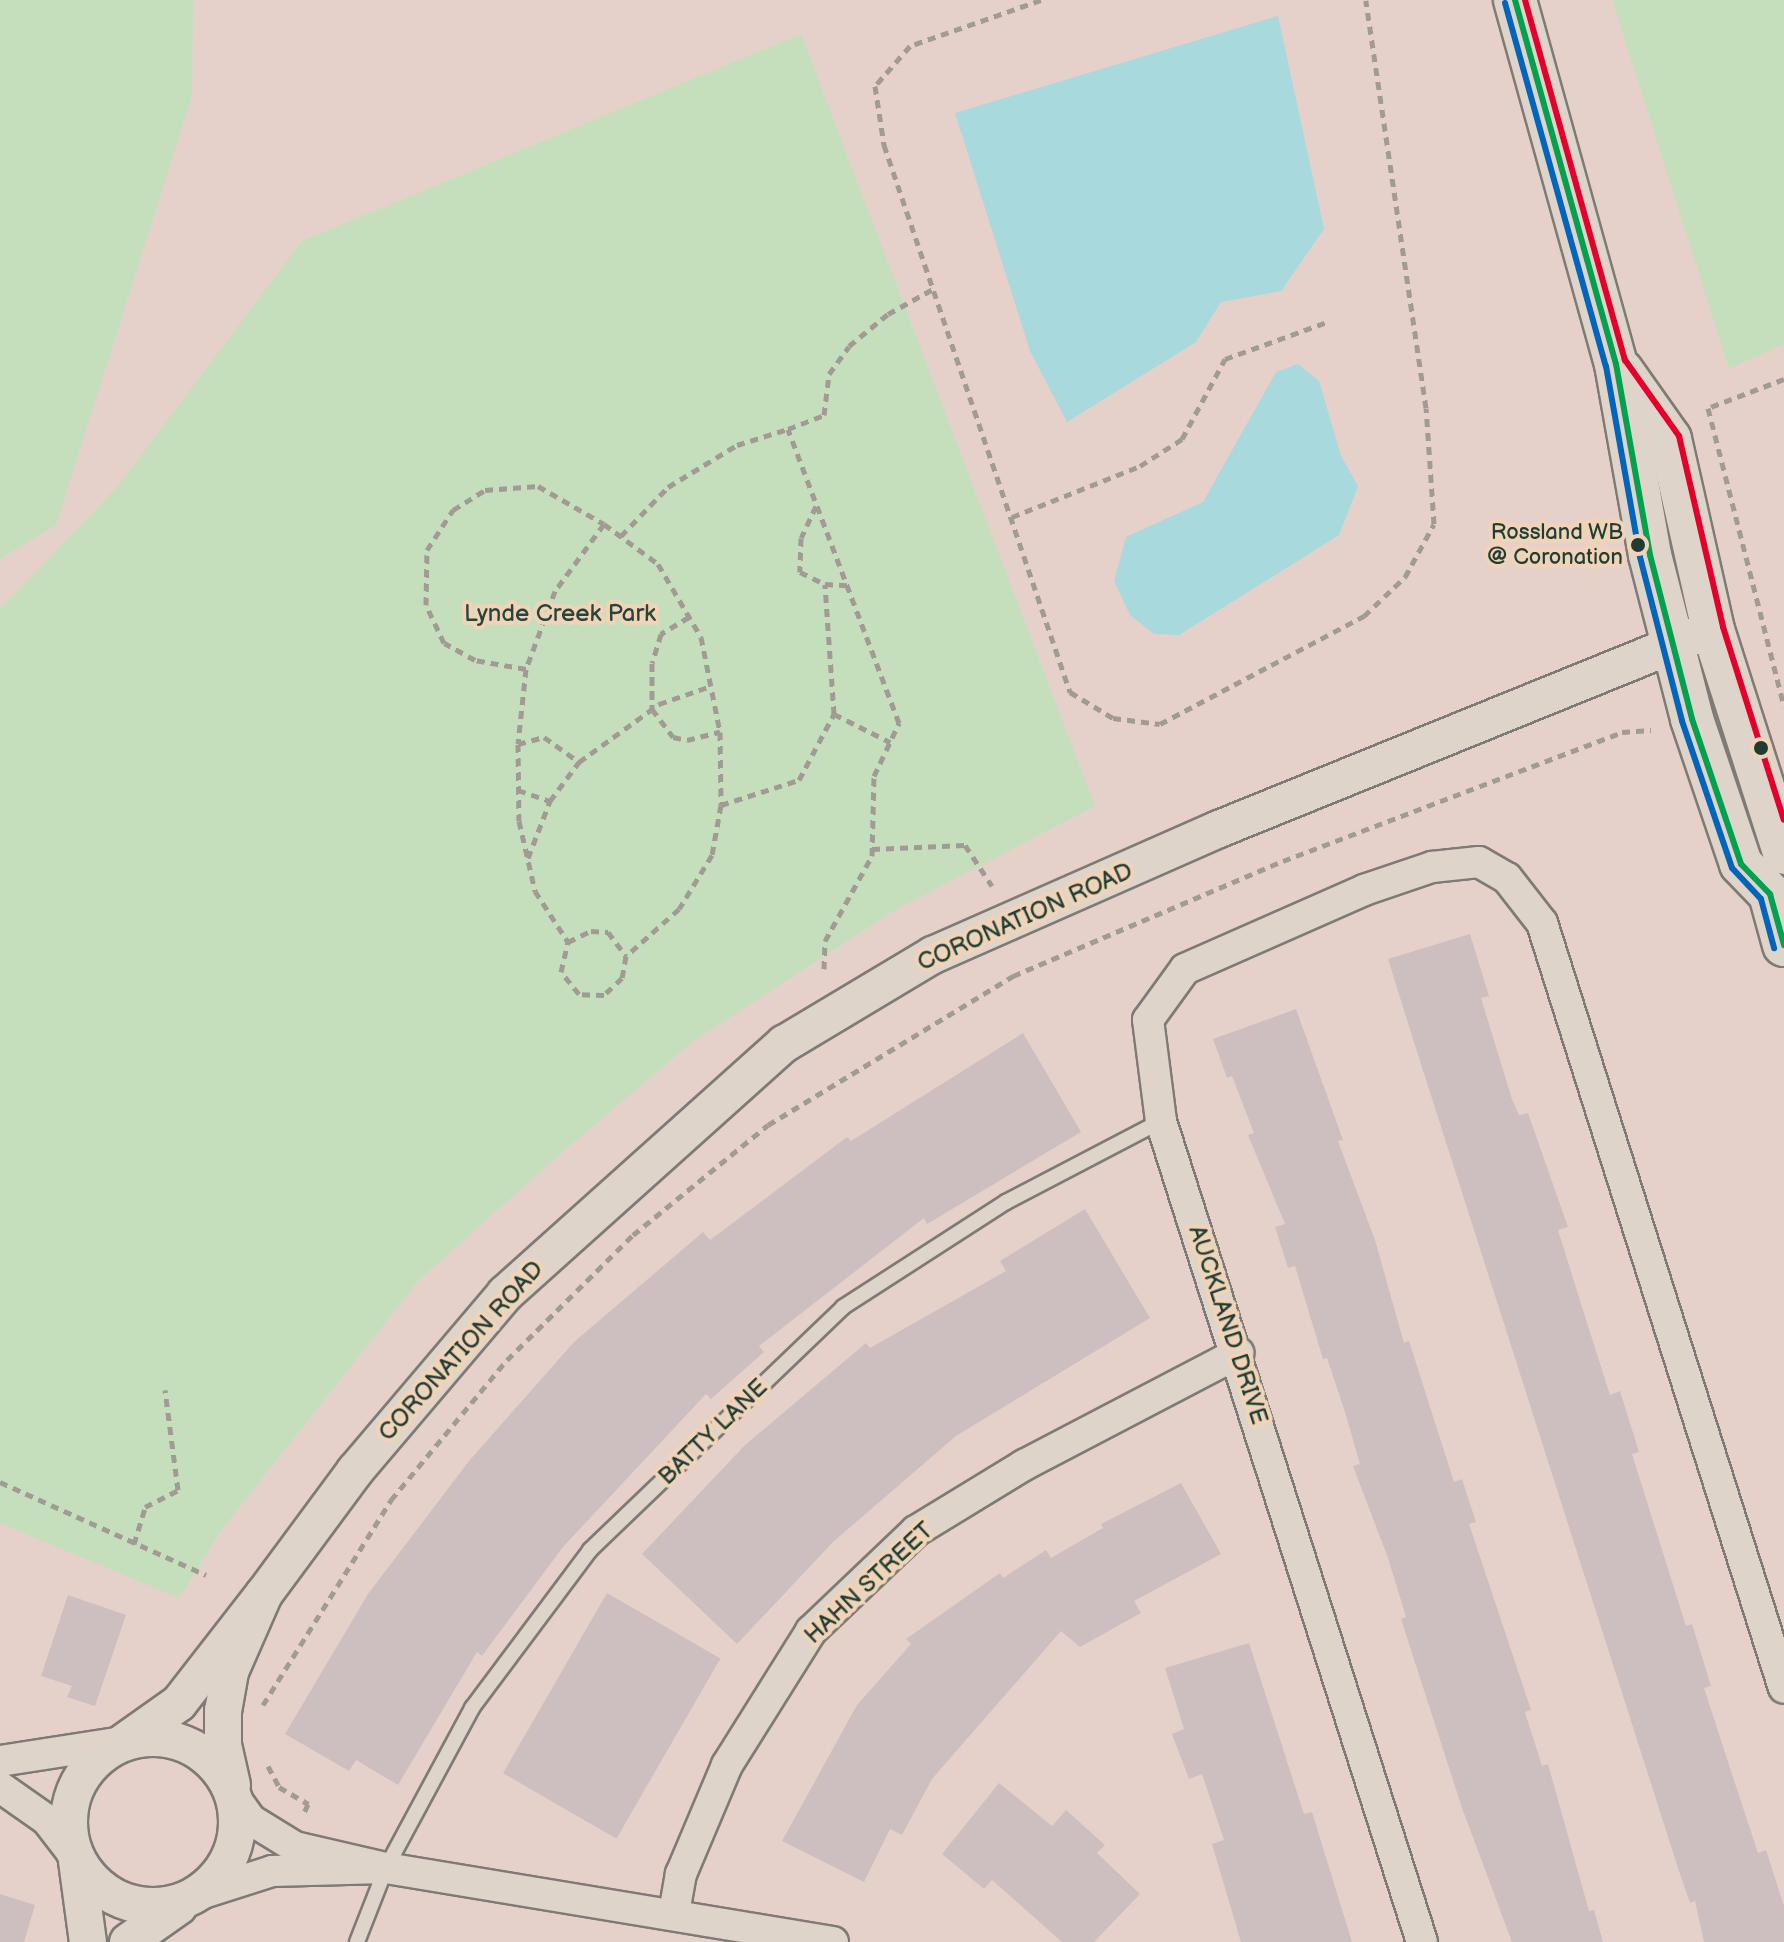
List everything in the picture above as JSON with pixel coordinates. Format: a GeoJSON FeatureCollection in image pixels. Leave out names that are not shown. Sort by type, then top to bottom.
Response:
{"type":"FeatureCollection","features":[{"type":"Feature","properties":{"kind":"main road"},"geometry":{"type":"LineString","coordinates":[[1515,0],[1616,364],[1650,555],[1692,719],[1741,864],[1779,868]]}},
{"type":"Feature","properties":{"kind":"main road"},"geometry":{"type":"LineString","coordinates":[[1616,364],[1670,439],[1713,630],[1779,868],[1784,945]]}},
{"type":"Feature","properties":{"kind":"street","name":"CORONATION ROAD"},"geometry":{"type":"LineString","coordinates":[[123,1742],[179,1703],[355,1471],[505,1294],[784,1044],[933,955],[1233,823],[1713,630]]}},
{"type":"Feature","properties":{"kind":"street","name":"AUCKLAND DRIVE"},"geometry":{"type":"LineString","coordinates":[[1422,1942],[1238,1353],[1161,1121],[1148,1020],[1185,969],[1364,890],[1432,867],[1479,862],[1507,878],[1542,923],[1784,1688]]}},
{"type":"Feature","properties":{"kind":"street","name":"HAHN STREET"},"geometry":{"type":"LineString","coordinates":[[674,1913],[681,1874],[727,1765],[811,1631],[916,1531],[1024,1465],[1238,1353]]}},
{"type":"Feature","properties":{"kind":"street","name":"CORONATION ROAD"},"geometry":{"type":"LineString","coordinates":[[235,1798],[223,1745],[223,1710],[230,1672],[264,1594]]}},
{"type":"Feature","properties":{"kind":"street"},"geometry":{"type":"LineString","coordinates":[[0,1761],[151,1737],[178,1741],[203,1753],[222,1773],[235,1798],[270,1835],[295,1847],[386,1868],[674,1913],[833,1942]]}},
{"type":"Feature","properties":{"kind":"street"},"geometry":{"type":"LineString","coordinates":[[88,1942],[77,1859],[69,1832],[70,1804],[81,1778],[99,1756],[123,1742]]}},
{"type":"Feature","properties":{"kind":"street"},"geometry":{"type":"LineString","coordinates":[[0,1787],[47,1820],[93,1883],[116,1899],[143,1907],[172,1905],[272,1871],[386,1868]]}},
{"type":"Feature","properties":{"kind":"street"},"geometry":{"type":"LineString","coordinates":[[128,1942],[218,1877],[232,1853],[238,1826],[235,1798]]}},
{"type":"Feature","properties":{"kind":"lane","name":"BATTY LANE"},"geometry":{"type":"LineString","coordinates":[[357,1942],[386,1868],[472,1708],[590,1550],[843,1307],[1006,1202],[1161,1121]]}},
{"type":"Feature","properties":{"kind":"path"},"geometry":{"type":"LineString","coordinates":[[1041,0],[910,46],[875,86],[884,145],[1070,692],[1113,718],[1160,724],[1364,616],[1405,577],[1434,524],[1426,408],[1366,0]]}},
{"type":"Feature","properties":{"kind":"path"},"geometry":{"type":"LineString","coordinates":[[621,536],[668,487],[737,445],[824,415],[829,374],[849,346],[888,314],[933,289]]}},
{"type":"Feature","properties":{"kind":"path"},"geometry":{"type":"LineString","coordinates":[[1012,517],[1140,466],[1182,439],[1225,359],[1327,322]]}},
{"type":"Feature","properties":{"kind":"path"},"geometry":{"type":"LineString","coordinates":[[1784,379],[1708,408],[1784,706]]}},
{"type":"Feature","properties":{"kind":"path"},"geometry":{"type":"LineString","coordinates":[[788,429],[899,723],[874,776],[872,849],[825,941],[824,969]]}},
{"type":"Feature","properties":{"kind":"path"},"geometry":{"type":"LineString","coordinates":[[526,669],[475,660],[444,643],[426,605],[427,550],[453,510],[485,490],[538,486],[604,524],[658,564],[701,637],[720,732],[721,805],[712,855],[679,909],[626,956],[622,978],[604,995],[579,994],[561,972],[568,942],[535,891],[527,859],[518,790],[518,744],[526,669],[555,591],[604,524]]}},
{"type":"Feature","properties":{"kind":"path"},"geometry":{"type":"LineString","coordinates":[[817,505],[801,538],[800,572],[825,584],[847,585]]}},
{"type":"Feature","properties":{"kind":"path"},"geometry":{"type":"LineString","coordinates":[[721,805],[799,780],[834,714],[825,584]]}},
{"type":"Feature","properties":{"kind":"path"},"geometry":{"type":"LineString","coordinates":[[689,617],[661,634],[652,663],[652,709],[673,737],[687,740],[720,732]]}},
{"type":"Feature","properties":{"kind":"path"},"geometry":{"type":"LineString","coordinates":[[527,859],[550,801],[579,762],[652,709],[711,686]]}},
{"type":"Feature","properties":{"kind":"path"},"geometry":{"type":"LineString","coordinates":[[834,714],[890,742]]}},
{"type":"Feature","properties":{"kind":"path"},"geometry":{"type":"LineString","coordinates":[[261,1719],[263,1704],[391,1500],[507,1360],[633,1235],[768,1125],[1013,976],[1298,855],[1622,732],[1651,730]]}},
{"type":"Feature","properties":{"kind":"path"},"geometry":{"type":"LineString","coordinates":[[518,744],[544,737],[579,762]]}},
{"type":"Feature","properties":{"kind":"path"},"geometry":{"type":"LineString","coordinates":[[518,790],[550,801]]}},
{"type":"Feature","properties":{"kind":"path"},"geometry":{"type":"LineString","coordinates":[[872,849],[965,845],[992,886]]}},
{"type":"Feature","properties":{"kind":"path"},"geometry":{"type":"LineString","coordinates":[[568,942],[591,931],[608,932],[626,956]]}},
{"type":"Feature","properties":{"kind":"path"},"geometry":{"type":"LineString","coordinates":[[134,1544],[145,1507],[178,1490],[165,1390]]}},
{"type":"Feature","properties":{"kind":"path"},"geometry":{"type":"LineString","coordinates":[[0,1482],[206,1575]]}},
{"type":"Feature","properties":{"kind":"path"},"geometry":{"type":"LineString","coordinates":[[266,1763],[279,1787],[308,1804],[300,1822]]}},
{"type":"Feature","properties":{"kind":"green space"},"geometry":{"type":"Polygon","coordinates":[[[0,0],[193,0],[192,96],[56,525],[0,559],[0,0]]]}},
{"type":"Feature","properties":{"kind":"green space"},"geometry":{"type":"Polygon","coordinates":[[[1612,0],[1784,0],[1784,344],[1729,369],[1612,0]]]}},
{"type":"Feature","properties":{"kind":"green space","name":"Lynde Creek Park"},"geometry":{"type":"Polygon","coordinates":[[[801,34],[1095,806],[895,910],[692,1042],[553,1160],[418,1281],[222,1529],[179,1598],[0,1523],[0,609],[117,487],[302,241],[801,34]]]}},
{"type":"Feature","properties":{"kind":"water"},"geometry":{"type":"Polygon","coordinates":[[[1278,16],[1324,229],[1281,291],[1221,302],[1196,342],[1067,422],[1030,351],[955,113],[1278,16]]]}},
{"type":"Feature","properties":{"kind":"water"},"geometry":{"type":"Polygon","coordinates":[[[1298,364],[1319,381],[1341,456],[1358,486],[1339,535],[1179,635],[1154,634],[1130,615],[1114,581],[1126,537],[1203,502],[1276,372],[1298,364]]]}},
{"type":"Feature","properties":{"kind":"building"},"geometry":{"type":"Polygon","coordinates":[[[1470,934],[1489,996],[1481,998],[1512,1099],[1519,1115],[1528,1113],[1568,1227],[1558,1230],[1610,1395],[1620,1391],[1639,1452],[1632,1454],[1686,1626],[1692,1624],[1711,1686],[1704,1688],[1758,1853],[1766,1850],[1784,1906],[1784,1942],[1704,1942],[1695,1901],[1690,1903],[1678,1868],[1388,959],[1470,934]]]}},
{"type":"Feature","properties":{"kind":"building"},"geometry":{"type":"Polygon","coordinates":[[[1296,1009],[1343,1140],[1338,1141],[1375,1240],[1404,1343],[1409,1341],[1454,1482],[1462,1479],[1476,1522],[1469,1524],[1531,1710],[1525,1712],[1542,1766],[1548,1764],[1589,1911],[1594,1910],[1603,1942],[1512,1942],[1462,1808],[1401,1619],[1406,1617],[1388,1558],[1353,1466],[1360,1464],[1345,1412],[1327,1358],[1323,1359],[1295,1266],[1288,1268],[1275,1227],[1285,1224],[1248,1135],[1254,1133],[1232,1076],[1227,1078],[1213,1039],[1296,1009]]]}},
{"type":"Feature","properties":{"kind":"building"},"geometry":{"type":"Polygon","coordinates":[[[1023,1033],[1081,1132],[927,1224],[924,1218],[759,1346],[764,1352],[711,1399],[706,1394],[563,1547],[482,1656],[477,1652],[398,1785],[356,1760],[349,1771],[285,1734],[368,1594],[469,1461],[574,1342],[703,1232],[710,1240],[847,1137],[851,1141],[1023,1033]]]}},
{"type":"Feature","properties":{"kind":"building"},"geometry":{"type":"Polygon","coordinates":[[[1085,1209],[1150,1318],[956,1436],[833,1542],[737,1644],[642,1554],[745,1445],[866,1343],[870,1348],[1006,1271],[1000,1261],[1085,1209]]]}},
{"type":"Feature","properties":{"kind":"building"},"geometry":{"type":"Polygon","coordinates":[[[1181,1483],[1221,1554],[1134,1601],[1141,1613],[1080,1647],[1061,1631],[932,1779],[902,1835],[890,1829],[864,1882],[782,1841],[857,1705],[911,1644],[906,1639],[1000,1573],[1003,1578],[1046,1550],[1051,1558],[1103,1528],[1101,1524],[1181,1483]]]}},
{"type":"Feature","properties":{"kind":"building"},"geometry":{"type":"Polygon","coordinates":[[[607,1593],[720,1658],[616,1839],[503,1773],[607,1593]]]}},
{"type":"Feature","properties":{"kind":"building"},"geometry":{"type":"Polygon","coordinates":[[[68,1595],[126,1615],[95,1706],[67,1697],[72,1686],[41,1676],[68,1595]]]}},
{"type":"Feature","properties":{"kind":"building"},"geometry":{"type":"Polygon","coordinates":[[[1249,1643],[1304,1814],[1312,1812],[1352,1942],[1241,1942],[1212,1844],[1224,1840],[1202,1774],[1189,1779],[1172,1734],[1184,1729],[1165,1668],[1249,1643]]]}},
{"type":"Feature","properties":{"kind":"building"},"geometry":{"type":"Polygon","coordinates":[[[999,1783],[1052,1826],[1066,1810],[1105,1845],[1097,1853],[1140,1894],[1094,1942],[1062,1942],[992,1880],[984,1889],[942,1854],[999,1783]]]}},
{"type":"Feature","properties":{"kind":"building"},"geometry":{"type":"Polygon","coordinates":[[[0,1894],[35,1905],[24,1942],[0,1942],[0,1894]]]}},
{"type":"Feature","properties":{"kind":"transit line"},"geometry":{"type":"LineString","coordinates":[[1515,0],[1616,364],[1650,555],[1692,719],[1741,864],[1770,894],[1784,945]]}},
{"type":"Feature","properties":{"kind":"transit line"},"geometry":{"type":"LineString","coordinates":[[1525,0],[1625,360],[1679,436],[1723,627],[1784,820]]}},
{"type":"Feature","properties":{"kind":"transit line"},"geometry":{"type":"LineString","coordinates":[[1505,3],[1606,366],[1640,557],[1682,721],[1732,868],[1761,899],[1774,948]]}},
{"type":"Feature","properties":{"kind":"place","name":"Rossland WB @ Coronation"},"geometry":{"type":"Point","coordinates":[1638,545]}}]}
